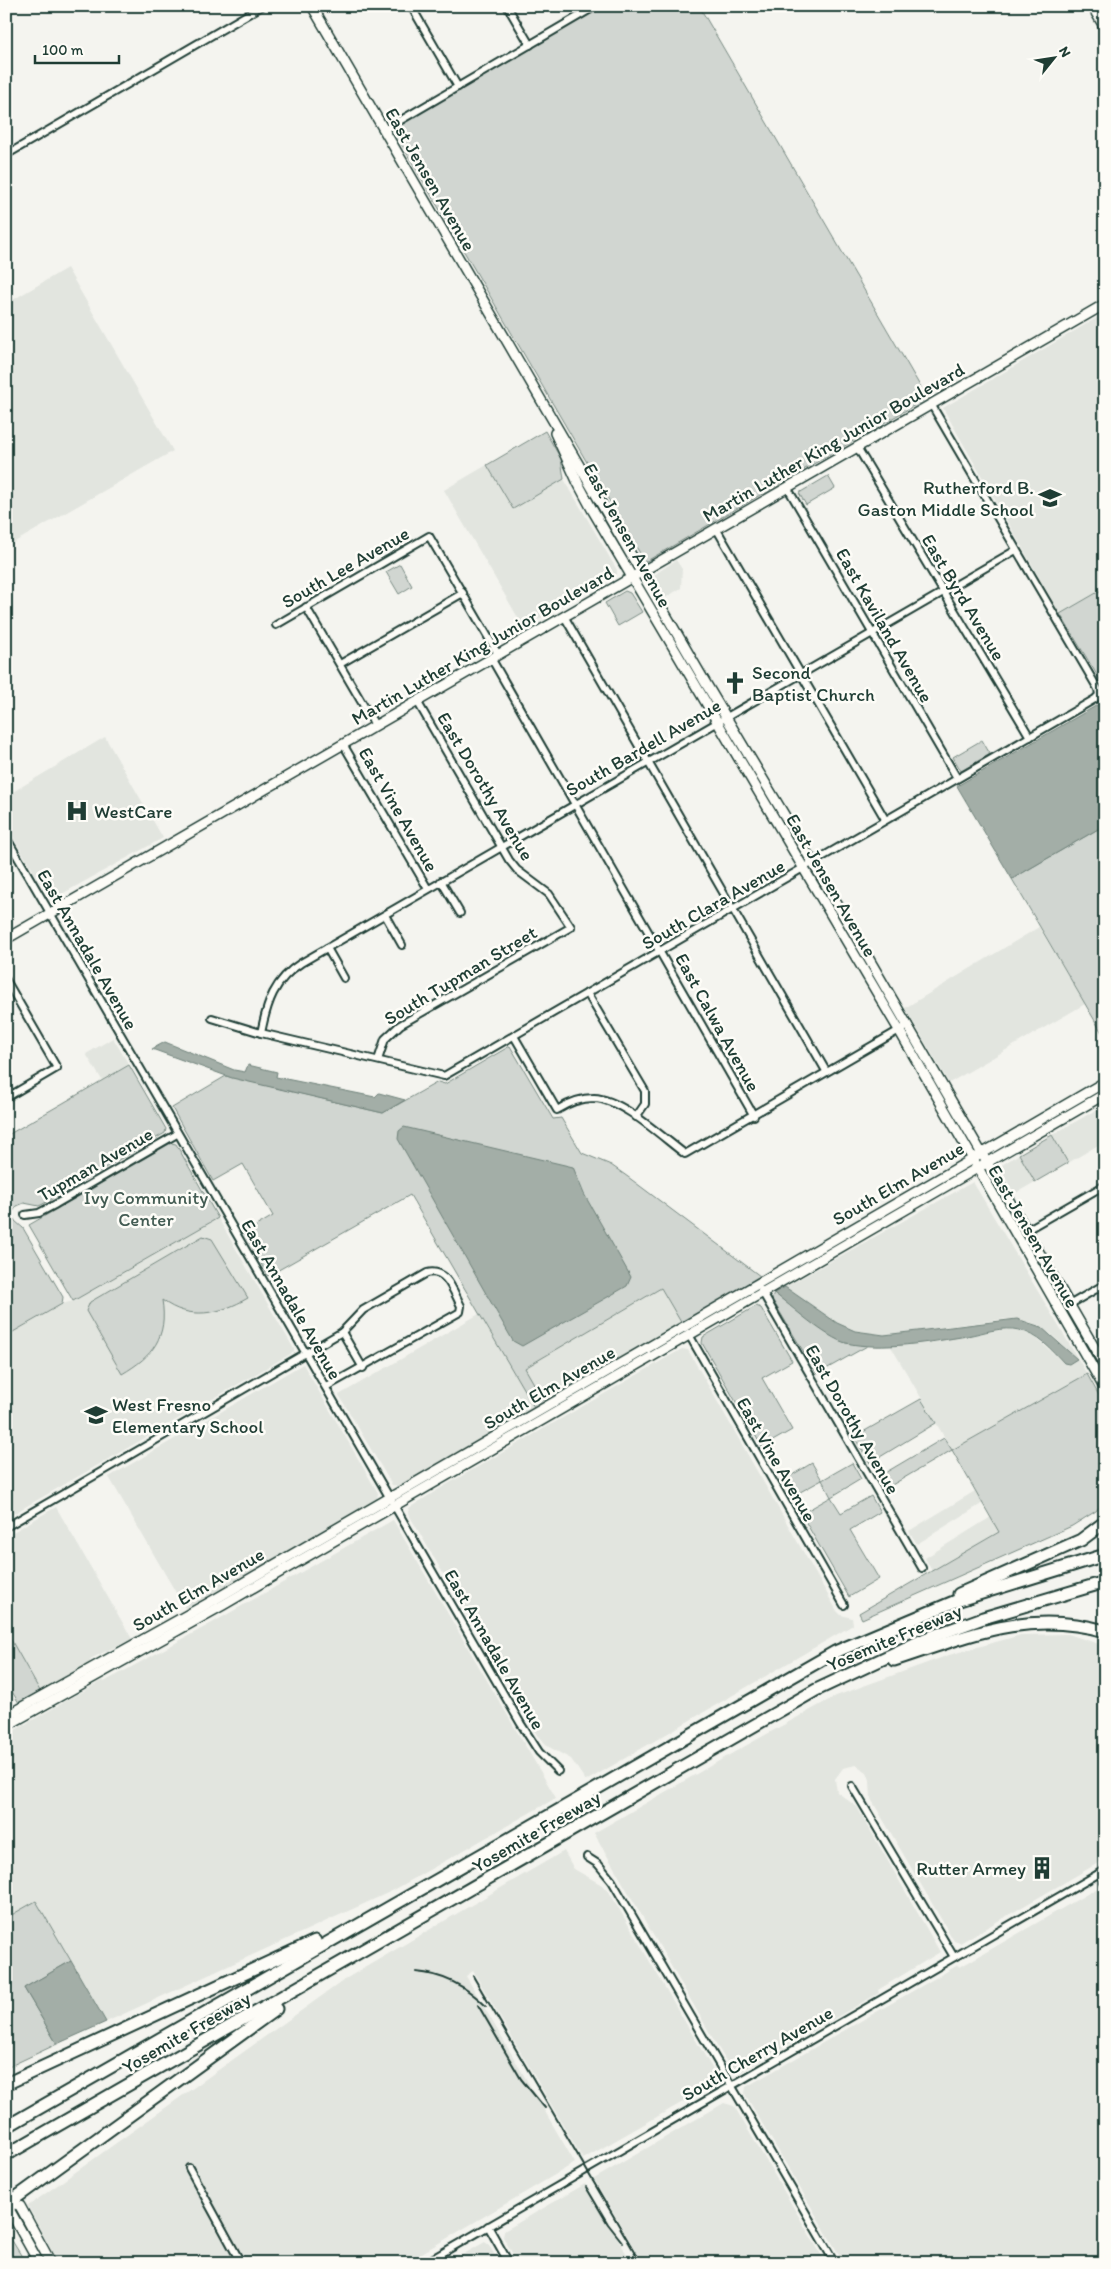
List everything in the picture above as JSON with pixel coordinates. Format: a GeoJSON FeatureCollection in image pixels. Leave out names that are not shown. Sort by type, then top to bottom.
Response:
{"type":"FeatureCollection","features":[{"type":"Feature","properties":{"kind":"highway"},"geometry":{"type":"LineString","coordinates":[[911,1618],[976,1586],[1081,1540],[1105,1522]]}},
{"type":"Feature","properties":{"kind":"highway","name":"Yosemite Freeway"},"geometry":{"type":"LineString","coordinates":[[6,2127],[834,1652],[911,1618],[1010,1583],[1105,1555]]}},
{"type":"Feature","properties":{"kind":"highway","name":"Yosemite Freeway"},"geometry":{"type":"LineString","coordinates":[[8,2154],[350,1959],[788,1705],[845,1675],[925,1640],[983,1618],[1105,1582]]}},
{"type":"Feature","properties":{"kind":"highway"},"geometry":{"type":"LineString","coordinates":[[845,1675],[1013,1624],[1064,1622],[1105,1630]]}},
{"type":"Feature","properties":{"kind":"highway"},"geometry":{"type":"LineString","coordinates":[[6,2084],[365,1920]]}},
{"type":"Feature","properties":{"kind":"highway"},"geometry":{"type":"LineString","coordinates":[[8,2200],[234,2037],[350,1959]]}},
{"type":"Feature","properties":{"kind":"main road","name":"East Jensen Avenue"},"geometry":{"type":"LineString","coordinates":[[312,6],[641,572],[814,863],[986,1164],[1105,1366]]}},
{"type":"Feature","properties":{"kind":"main road"},"geometry":{"type":"LineString","coordinates":[[1092,6],[1105,28]]}},
{"type":"Feature","properties":{"kind":"main road","name":"Martin Luther King Junior Boulevard"},"geometry":{"type":"LineString","coordinates":[[6,939],[1105,304]]}},
{"type":"Feature","properties":{"kind":"main road","name":"East Jensen Avenue"},"geometry":{"type":"LineString","coordinates":[[538,394],[581,490],[899,1030],[1038,1276],[1105,1389]]}},
{"type":"Feature","properties":{"kind":"main road","name":"South Elm Avenue"},"geometry":{"type":"LineString","coordinates":[[6,1716],[115,1659],[393,1502],[687,1332],[971,1159],[1105,1082]]}},
{"type":"Feature","properties":{"kind":"main road","name":"South Elm Avenue"},"geometry":{"type":"LineString","coordinates":[[760,1288],[986,1164],[1105,1094]]}},
{"type":"Feature","properties":{"kind":"main road"},"geometry":{"type":"LineString","coordinates":[[1038,1276],[1049,1281],[1060,1300],[1069,1305]]}},
{"type":"Feature","properties":{"kind":"main road"},"geometry":{"type":"LineString","coordinates":[[1080,1347],[1090,1354],[1105,1376]]}},
{"type":"Feature","properties":{"kind":"main road","name":"South Elm Avenue"},"geometry":{"type":"LineString","coordinates":[[6,1726],[115,1659]]}},
{"type":"Feature","properties":{"kind":"main road"},"geometry":{"type":"LineString","coordinates":[[8,2200],[10,2211],[39,2263]]}},
{"type":"Feature","properties":{"kind":"main road"},"geometry":{"type":"LineString","coordinates":[[8,2200],[20,2206],[51,2263]]}},
{"type":"Feature","properties":{"kind":"street"},"geometry":{"type":"LineString","coordinates":[[6,155],[262,6]]}},
{"type":"Feature","properties":{"kind":"street"},"geometry":{"type":"LineString","coordinates":[[411,6],[458,87]]}},
{"type":"Feature","properties":{"kind":"street"},"geometry":{"type":"LineString","coordinates":[[507,6],[530,45]]}},
{"type":"Feature","properties":{"kind":"street"},"geometry":{"type":"LineString","coordinates":[[384,130],[596,6]]}},
{"type":"Feature","properties":{"kind":"street"},"geometry":{"type":"LineString","coordinates":[[932,404],[1016,550]]}},
{"type":"Feature","properties":{"kind":"street","name":"East Byrd Avenue"},"geometry":{"type":"LineString","coordinates":[[857,447],[1030,737]]}},
{"type":"Feature","properties":{"kind":"street","name":"East Kaviland Avenue"},"geometry":{"type":"LineString","coordinates":[[787,487],[957,778]]}},
{"type":"Feature","properties":{"kind":"street"},"geometry":{"type":"LineString","coordinates":[[716,528],[885,819]]}},
{"type":"Feature","properties":{"kind":"street","name":"East Calwa Avenue"},"geometry":{"type":"LineString","coordinates":[[429,536],[463,593],[494,656],[576,804],[754,1116]]}},
{"type":"Feature","properties":{"kind":"street","name":"South Lee Avenue"},"geometry":{"type":"LineString","coordinates":[[276,625],[429,536]]}},
{"type":"Feature","properties":{"kind":"street","name":"South Bardell Avenue"},"geometry":{"type":"LineString","coordinates":[[261,1033],[266,1010],[276,986],[291,970],[501,846],[1016,550]]}},
{"type":"Feature","properties":{"kind":"street","name":"South Clara Avenue"},"geometry":{"type":"LineString","coordinates":[[378,1060],[444,1076],[814,863],[885,819],[1030,737],[1099,695],[1098,689],[1016,550]]}},
{"type":"Feature","properties":{"kind":"street"},"geometry":{"type":"LineString","coordinates":[[340,664],[463,593]]}},
{"type":"Feature","properties":{"kind":"street","name":"East Vine Avenue"},"geometry":{"type":"LineString","coordinates":[[306,607],[375,725]]}},
{"type":"Feature","properties":{"kind":"street"},"geometry":{"type":"LineString","coordinates":[[564,616],[826,1071]]}},
{"type":"Feature","properties":{"kind":"street","name":"East Dorothy Avenue"},"geometry":{"type":"LineString","coordinates":[[417,701],[501,846],[517,870],[549,894],[571,927]]}},
{"type":"Feature","properties":{"kind":"street","name":"East Vine Avenue"},"geometry":{"type":"LineString","coordinates":[[343,744],[428,889]]}},
{"type":"Feature","properties":{"kind":"street","name":"East Annadale Avenue"},"geometry":{"type":"LineString","coordinates":[[6,837],[533,1744],[558,1771]]}},
{"type":"Feature","properties":{"kind":"street"},"geometry":{"type":"LineString","coordinates":[[441,881],[460,912]]}},
{"type":"Feature","properties":{"kind":"street"},"geometry":{"type":"LineString","coordinates":[[384,915],[402,944]]}},
{"type":"Feature","properties":{"kind":"street","name":"South Tupman Street"},"geometry":{"type":"LineString","coordinates":[[378,1060],[385,1039],[400,1025],[571,927]]}},
{"type":"Feature","properties":{"kind":"street"},"geometry":{"type":"LineString","coordinates":[[327,948],[344,978]]}},
{"type":"Feature","properties":{"kind":"street"},"geometry":{"type":"LineString","coordinates":[[6,980],[57,1068],[6,1098]]}},
{"type":"Feature","properties":{"kind":"street"},"geometry":{"type":"LineString","coordinates":[[588,994],[645,1091],[645,1104],[636,1118]]}},
{"type":"Feature","properties":{"kind":"street"},"geometry":{"type":"LineString","coordinates":[[212,1018],[261,1033],[378,1060]]}},
{"type":"Feature","properties":{"kind":"street"},"geometry":{"type":"LineString","coordinates":[[514,1036],[557,1110],[574,1101],[595,1098],[612,1102],[686,1154],[908,1025]]}},
{"type":"Feature","properties":{"kind":"street","name":"Tupman Avenue"},"geometry":{"type":"LineString","coordinates":[[25,1215],[39,1213],[56,1204],[177,1134]]}},
{"type":"Feature","properties":{"kind":"street"},"geometry":{"type":"LineString","coordinates":[[1025,1231],[1105,1185]]}},
{"type":"Feature","properties":{"kind":"street"},"geometry":{"type":"LineString","coordinates":[[6,1527],[342,1332],[366,1308],[427,1273],[441,1273],[449,1283],[461,1306],[460,1312],[326,1388]]}},
{"type":"Feature","properties":{"kind":"street"},"geometry":{"type":"LineString","coordinates":[[1069,1305],[1105,1284]]}},
{"type":"Feature","properties":{"kind":"street","name":"East Dorothy Avenue"},"geometry":{"type":"LineString","coordinates":[[760,1288],[922,1568]]}},
{"type":"Feature","properties":{"kind":"street"},"geometry":{"type":"LineString","coordinates":[[342,1332],[362,1368]]}},
{"type":"Feature","properties":{"kind":"street","name":"East Vine Avenue"},"geometry":{"type":"LineString","coordinates":[[687,1332],[844,1605]]}},
{"type":"Feature","properties":{"kind":"street"},"geometry":{"type":"LineString","coordinates":[[852,1786],[954,1957]]}},
{"type":"Feature","properties":{"kind":"street"},"geometry":{"type":"LineString","coordinates":[[587,1857],[598,1864],[612,1881],[835,2263]]}},
{"type":"Feature","properties":{"kind":"street"},"geometry":{"type":"LineString","coordinates":[[1102,1872],[1105,1883]]}},
{"type":"Feature","properties":{"kind":"street","name":"South Cherry Avenue"},"geometry":{"type":"LineString","coordinates":[[425,2263],[1102,1872]]}},
{"type":"Feature","properties":{"kind":"street"},"geometry":{"type":"LineString","coordinates":[[189,2168],[241,2263]]}},
{"type":"Feature","properties":{"kind":"street"},"geometry":{"type":"LineString","coordinates":[[488,2226],[509,2263]]}},
{"type":"Feature","properties":{"kind":"shaded area"},"geometry":{"type":"Polygon","coordinates":[[[67,268],[173,451],[6,547],[6,304],[67,268]]]}},
{"type":"Feature","properties":{"kind":"shaded area","name":"Rutherford B. Gaston Middle School"},"geometry":{"type":"Polygon","coordinates":[[[1105,313],[1105,588],[1060,614],[943,408],[1105,313]]]}},
{"type":"Feature","properties":{"kind":"shaded area"},"geometry":{"type":"Polygon","coordinates":[[[487,465],[513,508],[564,479],[617,570],[617,574],[524,628],[444,490],[487,465]]]}},
{"type":"Feature","properties":{"kind":"shaded area"},"geometry":{"type":"Polygon","coordinates":[[[676,560],[682,569],[681,588],[665,598],[654,575],[676,560]]]}},
{"type":"Feature","properties":{"kind":"shaded area"},"geometry":{"type":"Polygon","coordinates":[[[1101,703],[1105,709],[1105,825],[1012,879],[957,786],[1101,703]]]}},
{"type":"Feature","properties":{"kind":"shaded area","name":"WestCare"},"geometry":{"type":"Polygon","coordinates":[[[105,737],[163,838],[51,900],[6,826],[6,796],[105,737]]]}},
{"type":"Feature","properties":{"kind":"shaded area"},"geometry":{"type":"Polygon","coordinates":[[[1039,927],[1085,1004],[949,1083],[905,1008],[1039,927]]]}},
{"type":"Feature","properties":{"kind":"shaded area"},"geometry":{"type":"Polygon","coordinates":[[[113,1038],[129,1065],[102,1080],[86,1054],[113,1038]]]}},
{"type":"Feature","properties":{"kind":"shaded area"},"geometry":{"type":"Polygon","coordinates":[[[165,1042],[234,1070],[245,1072],[248,1065],[277,1072],[276,1077],[375,1097],[379,1093],[405,1100],[383,1113],[232,1078],[152,1049],[165,1042]]]}},
{"type":"Feature","properties":{"kind":"shaded area"},"geometry":{"type":"Polygon","coordinates":[[[1105,1105],[1105,1141],[1068,1163],[1052,1135],[1105,1105]]]}},
{"type":"Feature","properties":{"kind":"shaded area"},"geometry":{"type":"Polygon","coordinates":[[[404,1127],[573,1167],[584,1194],[631,1277],[627,1286],[522,1346],[513,1341],[398,1139],[399,1131],[404,1127]]]}},
{"type":"Feature","properties":{"kind":"shaded area"},"geometry":{"type":"Polygon","coordinates":[[[1019,1154],[1035,1182],[1014,1194],[1000,1168],[1019,1154]]]}},
{"type":"Feature","properties":{"kind":"shaded area"},"geometry":{"type":"Polygon","coordinates":[[[973,1182],[1087,1374],[952,1450],[890,1345],[1008,1329],[1020,1330],[1035,1337],[1064,1363],[1069,1364],[1077,1359],[1052,1335],[1030,1322],[1005,1319],[884,1335],[855,1331],[837,1323],[785,1287],[973,1182]]]}},
{"type":"Feature","properties":{"kind":"shaded area","name":"West Fresno Elementary School"},"geometry":{"type":"Polygon","coordinates":[[[218,1218],[294,1352],[6,1518],[6,1336],[62,1304],[73,1301],[218,1218]]]}},
{"type":"Feature","properties":{"kind":"shaded area"},"geometry":{"type":"Polygon","coordinates":[[[785,1287],[837,1323],[855,1331],[884,1335],[1017,1319],[1041,1327],[1077,1359],[1069,1364],[1064,1363],[1032,1335],[1013,1329],[1000,1329],[906,1345],[875,1346],[846,1343],[829,1335],[774,1293],[785,1287]]]}},
{"type":"Feature","properties":{"kind":"shaded area"},"geometry":{"type":"Polygon","coordinates":[[[661,1288],[682,1324],[545,1403],[524,1368],[661,1288]]]}},
{"type":"Feature","properties":{"kind":"shaded area"},"geometry":{"type":"Polygon","coordinates":[[[479,1314],[535,1409],[427,1471],[397,1486],[392,1485],[339,1395],[479,1314]]]}},
{"type":"Feature","properties":{"kind":"shaded area"},"geometry":{"type":"Polygon","coordinates":[[[682,1349],[688,1350],[837,1611],[841,1615],[852,1618],[853,1625],[586,1781],[571,1759],[549,1747],[537,1735],[408,1513],[409,1508],[682,1349]]]}},
{"type":"Feature","properties":{"kind":"shaded area"},"geometry":{"type":"Polygon","coordinates":[[[303,1364],[378,1493],[377,1499],[186,1610],[109,1477],[303,1364]]]}},
{"type":"Feature","properties":{"kind":"shaded area"},"geometry":{"type":"Polygon","coordinates":[[[975,1491],[983,1503],[917,1544],[909,1531],[975,1491]]]}},
{"type":"Feature","properties":{"kind":"shaded area"},"geometry":{"type":"Polygon","coordinates":[[[56,1507],[132,1639],[92,1658],[89,1663],[40,1691],[6,1631],[6,1536],[56,1507]]]}},
{"type":"Feature","properties":{"kind":"shaded area"},"geometry":{"type":"Polygon","coordinates":[[[991,1517],[999,1532],[932,1571],[925,1558],[991,1517]]]}},
{"type":"Feature","properties":{"kind":"shaded area"},"geometry":{"type":"Polygon","coordinates":[[[393,1520],[556,1798],[392,1891],[106,2022],[36,1902],[6,1918],[6,1735],[103,1680],[104,1682],[212,1623],[393,1520]]]}},
{"type":"Feature","properties":{"kind":"shaded area"},"geometry":{"type":"Polygon","coordinates":[[[1068,1634],[1105,1646],[1105,1859],[960,1943],[954,1941],[871,1799],[870,1780],[867,1772],[856,1765],[843,1768],[835,1779],[837,1792],[857,1807],[940,1952],[878,1990],[879,1993],[737,2074],[733,2073],[594,1833],[836,1696],[949,1655],[1021,1635],[1068,1634]]]}},
{"type":"Feature","properties":{"kind":"shaded area"},"geometry":{"type":"Polygon","coordinates":[[[564,1851],[574,1869],[602,1885],[611,1895],[719,2080],[718,2082],[583,2159],[473,1971],[466,1976],[575,2163],[405,2263],[58,2263],[28,2206],[347,1978],[564,1851]]]}},
{"type":"Feature","properties":{"kind":"shaded area"},"geometry":{"type":"Polygon","coordinates":[[[1096,1889],[1100,1890],[1105,1899],[1105,2263],[844,2263],[745,2094],[746,2087],[958,1965],[960,1967],[1096,1889]]]}},
{"type":"Feature","properties":{"kind":"shaded area"},"geometry":{"type":"Polygon","coordinates":[[[71,1961],[106,2022],[57,2044],[24,1988],[71,1961]]]}},
{"type":"Feature","properties":{"kind":"shaded area"},"geometry":{"type":"Polygon","coordinates":[[[724,2103],[734,2106],[826,2263],[643,2263],[594,2179],[724,2103]]]}},
{"type":"Feature","properties":{"kind":"shaded area"},"geometry":{"type":"Polygon","coordinates":[[[585,2184],[632,2263],[518,2263],[503,2237],[504,2231],[585,2184]]]}},
{"type":"Feature","properties":{"kind":"shaded area"},"geometry":{"type":"Polygon","coordinates":[[[485,2242],[489,2245],[499,2263],[448,2263],[485,2242]]]}},
{"type":"Feature","properties":{"kind":"green space"},"geometry":{"type":"Polygon","coordinates":[[[602,6],[699,6],[927,398],[645,562],[395,133],[397,126],[602,6]]]}},
{"type":"Feature","properties":{"kind":"green space"},"geometry":{"type":"Polygon","coordinates":[[[545,431],[561,459],[564,479],[513,509],[487,465],[545,431]]]}},
{"type":"Feature","properties":{"kind":"green space"},"geometry":{"type":"Polygon","coordinates":[[[828,476],[835,488],[806,505],[799,493],[828,476]]]}},
{"type":"Feature","properties":{"kind":"green space"},"geometry":{"type":"Polygon","coordinates":[[[400,564],[412,586],[399,594],[386,572],[400,564]]]}},
{"type":"Feature","properties":{"kind":"green space"},"geometry":{"type":"Polygon","coordinates":[[[1105,588],[1105,688],[1060,614],[1105,588]]]}},
{"type":"Feature","properties":{"kind":"green space"},"geometry":{"type":"Polygon","coordinates":[[[625,591],[630,593],[642,612],[618,626],[605,603],[625,591]]]}},
{"type":"Feature","properties":{"kind":"green space"},"geometry":{"type":"Polygon","coordinates":[[[982,740],[990,754],[961,771],[953,757],[982,740]]]}},
{"type":"Feature","properties":{"kind":"green space"},"geometry":{"type":"Polygon","coordinates":[[[1105,825],[1105,1038],[1012,879],[1105,825]]]}},
{"type":"Feature","properties":{"kind":"green space"},"geometry":{"type":"Polygon","coordinates":[[[510,1046],[553,1119],[561,1118],[582,1153],[611,1165],[760,1276],[682,1324],[661,1288],[525,1368],[545,1403],[535,1409],[410,1195],[268,1276],[244,1233],[273,1216],[243,1164],[213,1181],[172,1108],[226,1076],[383,1113],[438,1082],[445,1084],[510,1046]]]}},
{"type":"Feature","properties":{"kind":"green space"},"geometry":{"type":"Polygon","coordinates":[[[129,1065],[166,1129],[165,1133],[39,1206],[24,1203],[17,1206],[12,1213],[15,1221],[23,1228],[63,1297],[62,1304],[6,1336],[6,1136],[129,1065]]]}},
{"type":"Feature","properties":{"kind":"green space"},"geometry":{"type":"Polygon","coordinates":[[[1052,1135],[1068,1163],[1035,1182],[1019,1154],[1052,1135]]]}},
{"type":"Feature","properties":{"kind":"green space","name":"Ivy Community Center"},"geometry":{"type":"Polygon","coordinates":[[[171,1143],[176,1144],[218,1218],[73,1301],[29,1225],[171,1143]]]}},
{"type":"Feature","properties":{"kind":"green space"},"geometry":{"type":"Polygon","coordinates":[[[203,1236],[212,1239],[248,1298],[227,1308],[205,1313],[183,1311],[172,1307],[162,1300],[163,1325],[156,1344],[142,1360],[122,1374],[86,1311],[90,1302],[203,1236]]]}},
{"type":"Feature","properties":{"kind":"green space"},"geometry":{"type":"Polygon","coordinates":[[[774,1293],[837,1339],[846,1343],[869,1345],[817,1374],[772,1299],[774,1293]]]}},
{"type":"Feature","properties":{"kind":"green space"},"geometry":{"type":"Polygon","coordinates":[[[756,1306],[761,1308],[792,1361],[762,1378],[792,1430],[762,1447],[702,1343],[703,1337],[756,1306]]]}},
{"type":"Feature","properties":{"kind":"green space"},"geometry":{"type":"Polygon","coordinates":[[[1087,1374],[1105,1406],[1105,1500],[1096,1511],[1072,1526],[862,1619],[859,1613],[999,1532],[952,1450],[1087,1374]]]}},
{"type":"Feature","properties":{"kind":"green space"},"geometry":{"type":"Polygon","coordinates":[[[921,1399],[936,1423],[870,1463],[854,1437],[921,1399]]]}},
{"type":"Feature","properties":{"kind":"green space"},"geometry":{"type":"Polygon","coordinates":[[[944,1438],[952,1450],[885,1489],[878,1477],[944,1438]]]}},
{"type":"Feature","properties":{"kind":"green space"},"geometry":{"type":"Polygon","coordinates":[[[812,1463],[822,1480],[791,1497],[782,1481],[812,1463]]]}},
{"type":"Feature","properties":{"kind":"green space"},"geometry":{"type":"Polygon","coordinates":[[[852,1463],[861,1479],[831,1497],[822,1480],[852,1463]]]}},
{"type":"Feature","properties":{"kind":"green space"},"geometry":{"type":"Polygon","coordinates":[[[871,1496],[880,1512],[850,1530],[879,1579],[849,1597],[801,1514],[831,1497],[841,1513],[871,1496]]]}},
{"type":"Feature","properties":{"kind":"green space"},"geometry":{"type":"Polygon","coordinates":[[[6,1631],[40,1691],[19,1703],[6,1682],[6,1631]]]}},
{"type":"Feature","properties":{"kind":"green space"},"geometry":{"type":"Polygon","coordinates":[[[36,1901],[71,1961],[24,1988],[57,2044],[6,2068],[6,1918],[36,1901]]]}},
{"type":"Feature","properties":{"kind":"green space"},"geometry":{"type":"Polygon","coordinates":[[[6,2231],[24,2260],[19,2263],[6,2263],[6,2231]]]}},
{"type":"Feature","properties":{"kind":"railway"},"geometry":{"type":"LineString","coordinates":[[416,1972],[436,1975],[463,1987],[486,2006]]}},
{"type":"Feature","properties":{"kind":"railway"},"geometry":{"type":"LineString","coordinates":[[473,1976],[641,2263]]}},
{"type":"Feature","properties":{"kind":"railway"},"geometry":{"type":"LineString","coordinates":[[478,2005],[521,2079],[545,2108]]}},
{"type":"Feature","properties":{"kind":"railway"},"geometry":{"type":"LineString","coordinates":[[586,2187],[608,2224],[623,2243]]}},
{"type":"Feature","properties":{"kind":"place","name":"Rutherford B. Gaston Middle School"},"geometry":{"type":"Point","coordinates":[1050,498]}},
{"type":"Feature","properties":{"kind":"place","name":"Second Baptist Church"},"geometry":{"type":"Point","coordinates":[735,683]}},
{"type":"Feature","properties":{"kind":"place","name":"WestCare"},"geometry":{"type":"Point","coordinates":[77,811]}},
{"type":"Feature","properties":{"kind":"place","name":"West Fresno Elementary School"},"geometry":{"type":"Point","coordinates":[96,1415]}},
{"type":"Feature","properties":{"kind":"place","name":"Rutter Armey"},"geometry":{"type":"Point","coordinates":[1042,1868]}}]}
